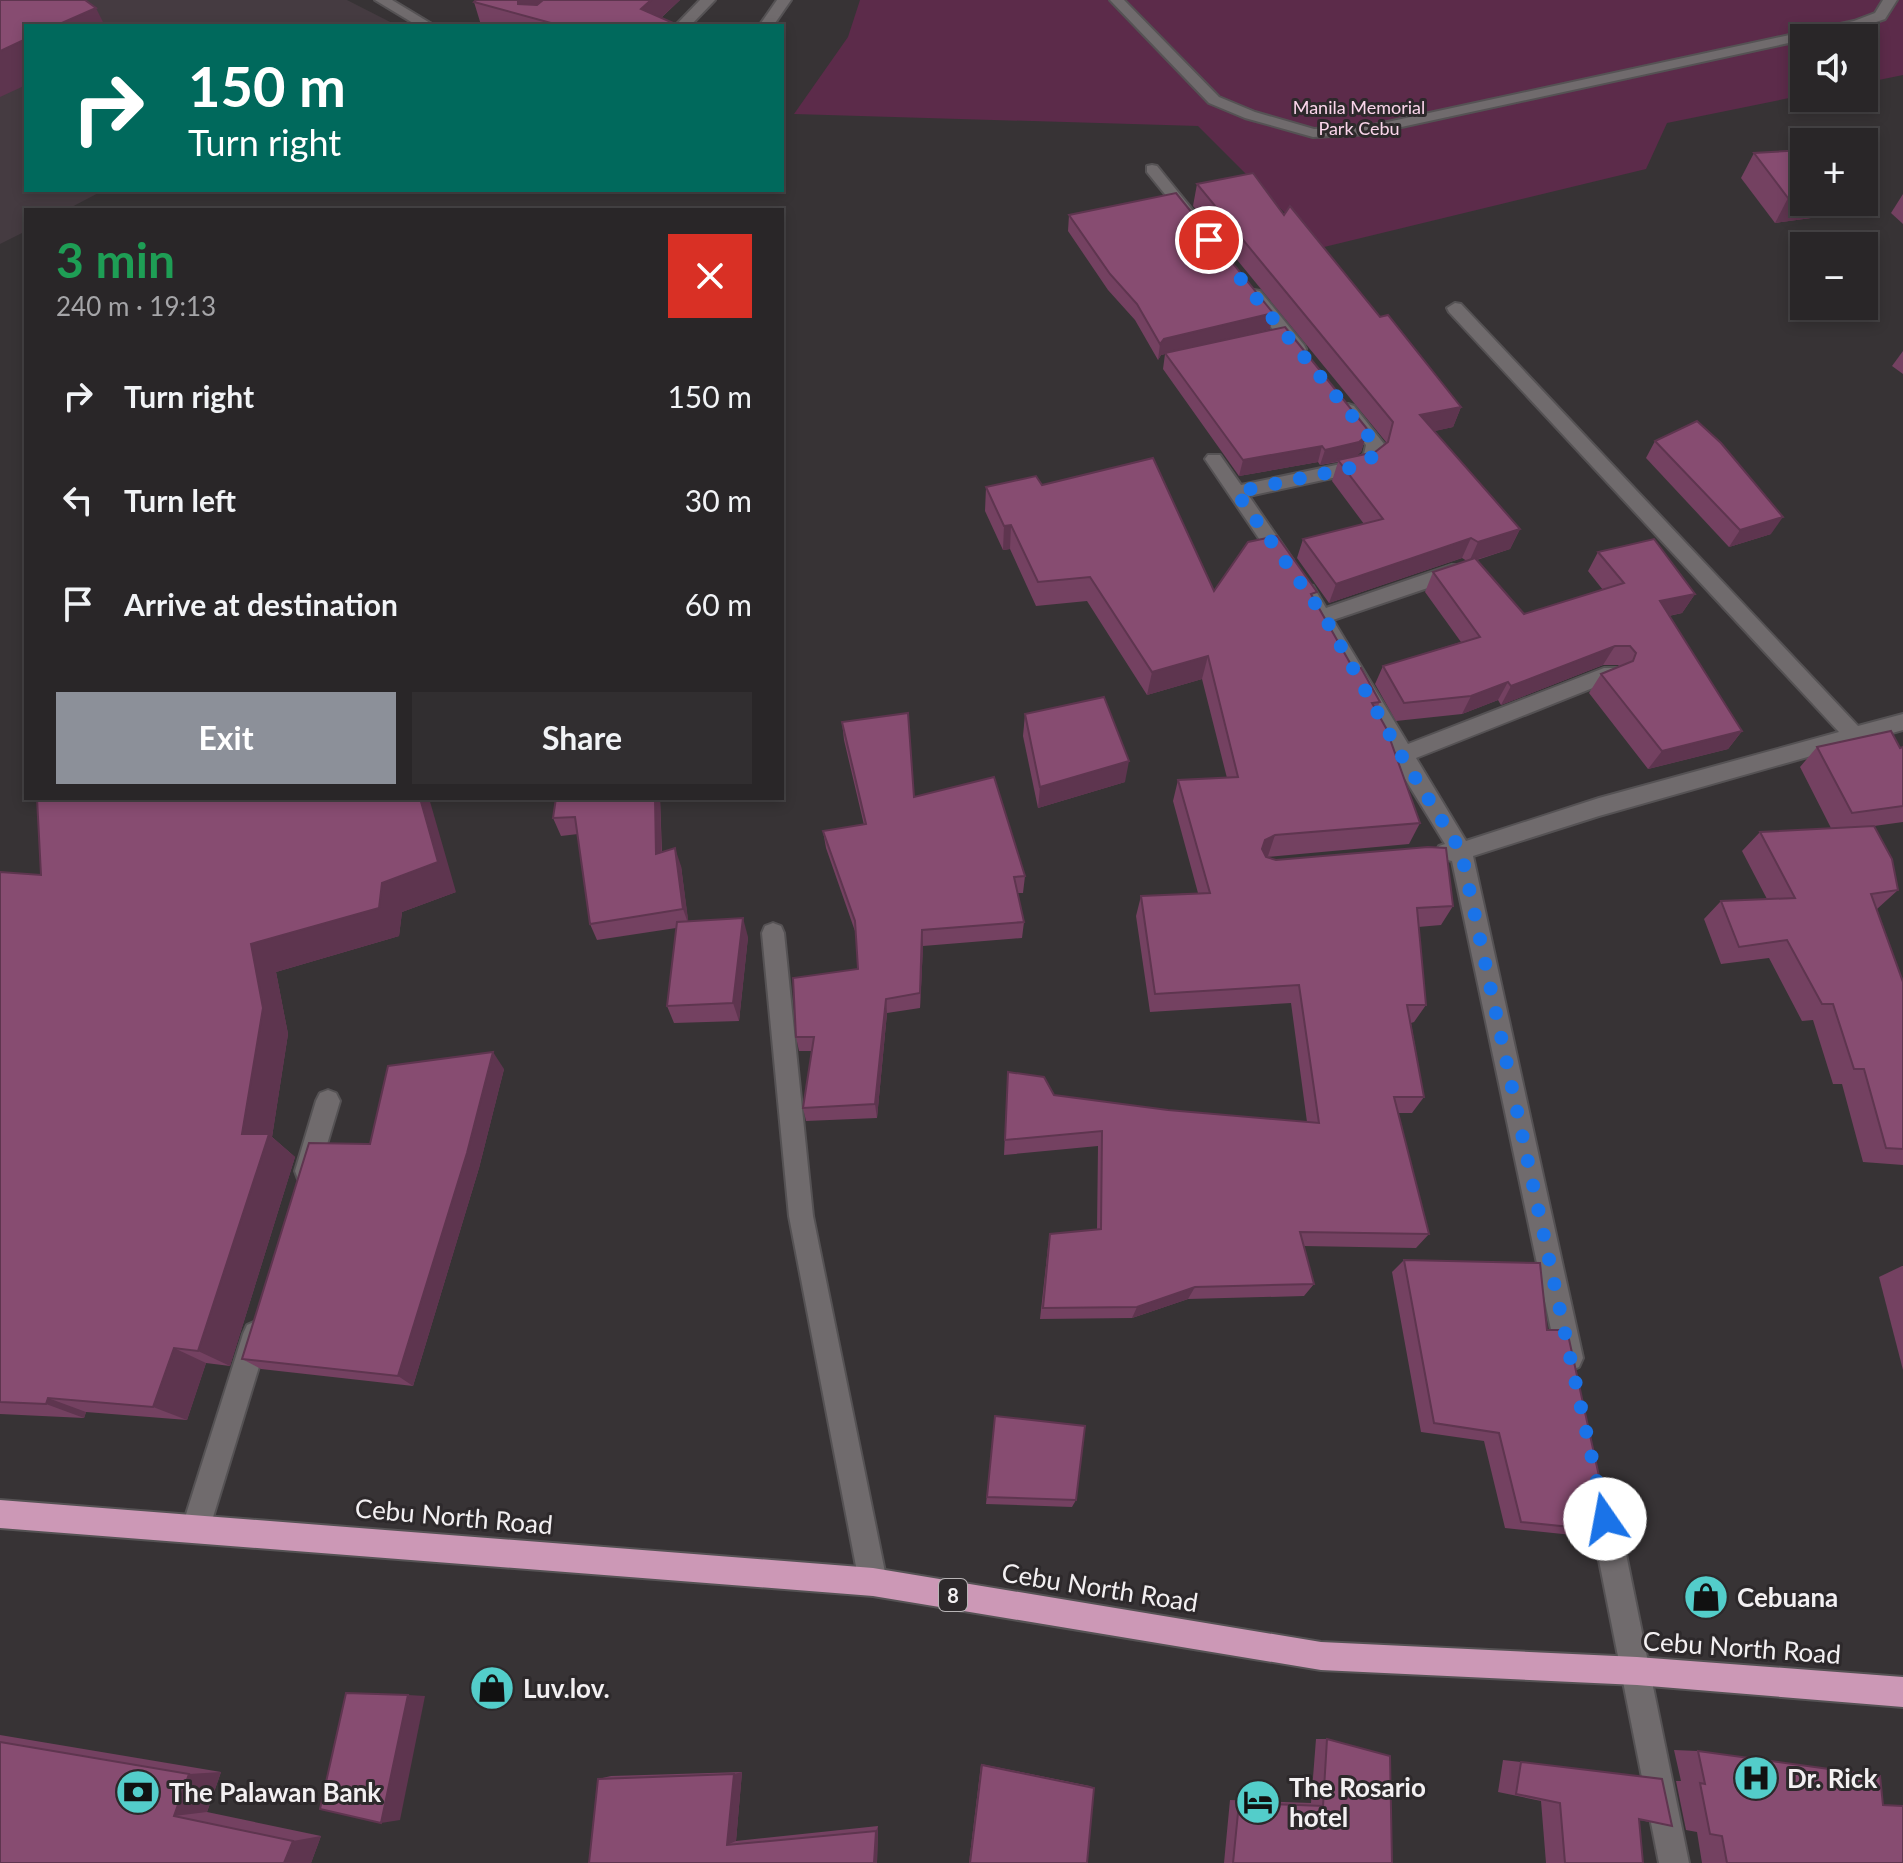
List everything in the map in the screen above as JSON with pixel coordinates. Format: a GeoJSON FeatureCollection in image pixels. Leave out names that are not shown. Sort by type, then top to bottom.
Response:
{"type":"FeatureCollection","features":[{"type":"Feature","properties":{"kind":"highway","name":"Cebu North Road"},"geometry":{"type":"LineString","coordinates":[[0,1514],[873,1582],[1321,1656],[1637,1671],[1903,1692]]}},
{"type":"Feature","properties":{"kind":"street"},"geometry":{"type":"LineString","coordinates":[[382,0],[424,24]]}},
{"type":"Feature","properties":{"kind":"street"},"geometry":{"type":"LineString","coordinates":[[684,24],[708,0]]}},
{"type":"Feature","properties":{"kind":"street"},"geometry":{"type":"LineString","coordinates":[[767,24],[784,0]]}},
{"type":"Feature","properties":{"kind":"street"},"geometry":{"type":"LineString","coordinates":[[1117,0],[1214,100],[1250,115],[1313,133],[1369,130],[1748,50],[1858,24],[1880,16],[1890,0]]}},
{"type":"Feature","properties":{"kind":"street"},"geometry":{"type":"LineString","coordinates":[[1152,169],[1200,228]]}},
{"type":"Feature","properties":{"kind":"street"},"geometry":{"type":"LineString","coordinates":[[1247,287],[1278,336],[1305,359]]}},
{"type":"Feature","properties":{"kind":"street"},"geometry":{"type":"LineString","coordinates":[[1455,308],[1855,736]]}},
{"type":"Feature","properties":{"kind":"street"},"geometry":{"type":"LineString","coordinates":[[1236,492],[1360,466],[1372,457],[1375,444],[1335,395]]}},
{"type":"Feature","properties":{"kind":"street"},"geometry":{"type":"LineString","coordinates":[[1214,459],[1324,616],[1401,755],[1461,851],[1574,1377]]}},
{"type":"Feature","properties":{"kind":"street"},"geometry":{"type":"LineString","coordinates":[[1324,616],[1463,568]]}},
{"type":"Feature","properties":{"kind":"street"},"geometry":{"type":"LineString","coordinates":[[1401,755],[1611,673]]}},
{"type":"Feature","properties":{"kind":"street"},"geometry":{"type":"LineString","coordinates":[[1432,854],[1461,851],[1599,807],[1903,722]]}},
{"type":"Feature","properties":{"kind":"street"},"geometry":{"type":"LineString","coordinates":[[773,933],[801,1216],[873,1582]]}},
{"type":"Feature","properties":{"kind":"street"},"geometry":{"type":"LineString","coordinates":[[300,1192],[328,1101]]}},
{"type":"Feature","properties":{"kind":"street"},"geometry":{"type":"LineString","coordinates":[[196,1527],[262,1314]]}},
{"type":"Feature","properties":{"kind":"street"},"geometry":{"type":"LineString","coordinates":[[1598,1485],[1674,1863]]}},
{"type":"Feature","properties":{"kind":"shaded area"},"geometry":{"type":"Polygon","coordinates":[[[0,0],[347,0],[394,24],[24,24],[24,192],[100,192],[70,208],[24,208],[24,232],[0,244],[0,0]]]}},
{"type":"Feature","properties":{"kind":"green space","name":"Manila Memorial Park Cebu"},"geometry":{"type":"Polygon","coordinates":[[[860,0],[1903,0],[1903,75],[1878,80],[1878,24],[1790,24],[1790,98],[1667,123],[1646,169],[1320,248],[1198,126],[794,114],[848,37],[860,0]]]}},
{"type":"Feature","properties":{"kind":"building"},"geometry":{"type":"Polygon","coordinates":[[[0,0],[85,0],[96,8],[60,24],[24,24],[24,40],[0,51],[0,0]]]}},
{"type":"Feature","properties":{"kind":"building"},"geometry":{"type":"Polygon","coordinates":[[[518,0],[518,4],[537,5],[543,0],[651,0],[641,9],[675,24],[555,24],[474,2],[518,0]]]}},
{"type":"Feature","properties":{"kind":"building"},"geometry":{"type":"Polygon","coordinates":[[[1790,151],[1790,198],[1788,198],[1754,153],[1790,151]]]}},
{"type":"Feature","properties":{"kind":"building"},"geometry":{"type":"Polygon","coordinates":[[[1253,173],[1284,215],[1290,206],[1380,317],[1388,315],[1461,407],[1420,415],[1520,529],[1478,542],[1471,538],[1336,584],[1303,539],[1383,519],[1338,460],[1375,452],[1388,442],[1393,422],[1197,184],[1253,173]]]}},
{"type":"Feature","properties":{"kind":"building"},"geometry":{"type":"Polygon","coordinates":[[[1176,193],[1273,313],[1164,339],[1160,344],[1137,304],[1110,274],[1069,215],[1176,193]]]}},
{"type":"Feature","properties":{"kind":"building"},"geometry":{"type":"Polygon","coordinates":[[[1285,327],[1368,430],[1359,442],[1325,450],[1322,446],[1243,460],[1165,353],[1285,327]]]}},
{"type":"Feature","properties":{"kind":"building"},"geometry":{"type":"Polygon","coordinates":[[[1697,421],[1721,443],[1783,517],[1740,530],[1655,441],[1697,421]]]}},
{"type":"Feature","properties":{"kind":"building"},"geometry":{"type":"Polygon","coordinates":[[[1153,458],[1214,591],[1248,542],[1277,536],[1317,592],[1311,594],[1354,670],[1361,668],[1380,702],[1372,703],[1386,728],[1420,823],[1275,835],[1265,840],[1262,849],[1266,857],[1276,860],[1446,848],[1453,906],[1417,908],[1426,1005],[1407,1005],[1424,1097],[1394,1097],[1429,1234],[1300,1232],[1314,1284],[1195,1287],[1137,1307],[1043,1308],[1050,1234],[1101,1229],[1102,1131],[1005,1140],[1008,1072],[1044,1077],[1054,1095],[1168,1110],[1319,1123],[1299,985],[1155,994],[1141,896],[1210,893],[1178,780],[1238,777],[1208,656],[1152,672],[1090,577],[1038,582],[1011,525],[1004,526],[986,487],[1036,476],[1042,485],[1153,458]]]}},
{"type":"Feature","properties":{"kind":"building"},"geometry":{"type":"Polygon","coordinates":[[[1654,539],[1695,594],[1660,601],[1742,731],[1662,751],[1601,674],[1633,661],[1636,653],[1630,646],[1615,646],[1511,686],[1508,682],[1471,696],[1404,703],[1383,666],[1480,637],[1433,572],[1475,558],[1524,614],[1624,583],[1598,552],[1654,539]]]}},
{"type":"Feature","properties":{"kind":"building"},"geometry":{"type":"Polygon","coordinates":[[[1104,697],[1129,761],[1040,787],[1025,714],[1104,697]]]}},
{"type":"Feature","properties":{"kind":"building"},"geometry":{"type":"Polygon","coordinates":[[[908,713],[914,797],[994,777],[1025,876],[1014,877],[1024,922],[922,930],[920,993],[886,999],[875,1104],[803,1108],[814,1037],[796,1037],[793,978],[858,969],[855,921],[823,831],[866,824],[842,722],[908,713]]]}},
{"type":"Feature","properties":{"kind":"building"},"geometry":{"type":"Polygon","coordinates":[[[1891,731],[1900,748],[1903,747],[1903,806],[1852,813],[1817,747],[1891,731]]]}},
{"type":"Feature","properties":{"kind":"building"},"geometry":{"type":"Polygon","coordinates":[[[37,800],[421,800],[438,862],[382,883],[379,908],[251,944],[263,1008],[242,1134],[269,1134],[198,1351],[174,1348],[153,1407],[48,1398],[46,1404],[0,1402],[0,872],[41,875],[37,800]]]}},
{"type":"Feature","properties":{"kind":"building"},"geometry":{"type":"Polygon","coordinates":[[[556,800],[655,800],[656,854],[675,848],[683,909],[590,924],[575,817],[553,818],[556,800]]]}},
{"type":"Feature","properties":{"kind":"building"},"geometry":{"type":"Polygon","coordinates":[[[1874,826],[1892,859],[1898,890],[1871,894],[1903,982],[1903,1149],[1886,1148],[1864,1069],[1854,1069],[1833,1004],[1822,1004],[1787,940],[1739,947],[1721,901],[1795,898],[1760,832],[1874,826]]]}},
{"type":"Feature","properties":{"kind":"building"},"geometry":{"type":"Polygon","coordinates":[[[743,918],[733,1003],[667,1006],[677,922],[743,918]]]}},
{"type":"Feature","properties":{"kind":"building"},"geometry":{"type":"Polygon","coordinates":[[[493,1052],[467,1153],[398,1376],[242,1359],[309,1143],[370,1144],[388,1066],[493,1052]]]}},
{"type":"Feature","properties":{"kind":"building"},"geometry":{"type":"Polygon","coordinates":[[[1404,1260],[1540,1263],[1547,1330],[1567,1330],[1611,1531],[1521,1522],[1499,1433],[1434,1423],[1404,1260]]]}},
{"type":"Feature","properties":{"kind":"building"},"geometry":{"type":"Polygon","coordinates":[[[995,1416],[1085,1426],[1076,1500],[987,1497],[995,1416]]]}},
{"type":"Feature","properties":{"kind":"building"},"geometry":{"type":"Polygon","coordinates":[[[346,1693],[408,1695],[381,1823],[320,1809],[346,1693]]]}},
{"type":"Feature","properties":{"kind":"building"},"geometry":{"type":"Polygon","coordinates":[[[1327,1739],[1390,1756],[1392,1863],[1233,1863],[1239,1803],[1323,1806],[1327,1739]]]}},
{"type":"Feature","properties":{"kind":"building"},"geometry":{"type":"Polygon","coordinates":[[[0,1742],[189,1774],[174,1816],[293,1841],[284,1863],[0,1863],[0,1742]]]}},
{"type":"Feature","properties":{"kind":"building"},"geometry":{"type":"Polygon","coordinates":[[[1698,1751],[1880,1776],[1883,1805],[1903,1806],[1903,1863],[1727,1863],[1722,1836],[1710,1834],[1700,1783],[1705,1784],[1698,1751]]]}},
{"type":"Feature","properties":{"kind":"building"},"geometry":{"type":"Polygon","coordinates":[[[1521,1762],[1662,1779],[1672,1826],[1639,1819],[1643,1863],[1565,1863],[1560,1803],[1516,1794],[1521,1762]]]}},
{"type":"Feature","properties":{"kind":"building"},"geometry":{"type":"Polygon","coordinates":[[[982,1765],[1094,1788],[1087,1863],[970,1863],[982,1765]]]}},
{"type":"Feature","properties":{"kind":"building"},"geometry":{"type":"Polygon","coordinates":[[[734,1774],[727,1845],[876,1831],[874,1863],[589,1863],[598,1779],[734,1774]]]}},
{"type":"Feature","properties":{"kind":"place","name":"Cebuana"},"geometry":{"type":"Point","coordinates":[1706,1597]}},
{"type":"Feature","properties":{"kind":"place","name":"Luv.lov."},"geometry":{"type":"Point","coordinates":[492,1688]}},
{"type":"Feature","properties":{"kind":"place","name":"Dr. Rick"},"geometry":{"type":"Point","coordinates":[1756,1778]}},
{"type":"Feature","properties":{"kind":"place","name":"The Palawan Bank"},"geometry":{"type":"Point","coordinates":[138,1792]}},
{"type":"Feature","properties":{"kind":"place","name":"The Rosario hotel"},"geometry":{"type":"Point","coordinates":[1258,1802]}},
{"type":"Feature","properties":{"kind":"route"},"geometry":{"type":"LineString","coordinates":[[1209,240],[1375,444],[1372,457],[1360,466],[1236,492],[1324,616],[1401,755],[1461,851],[1605,1519]]}}]}
